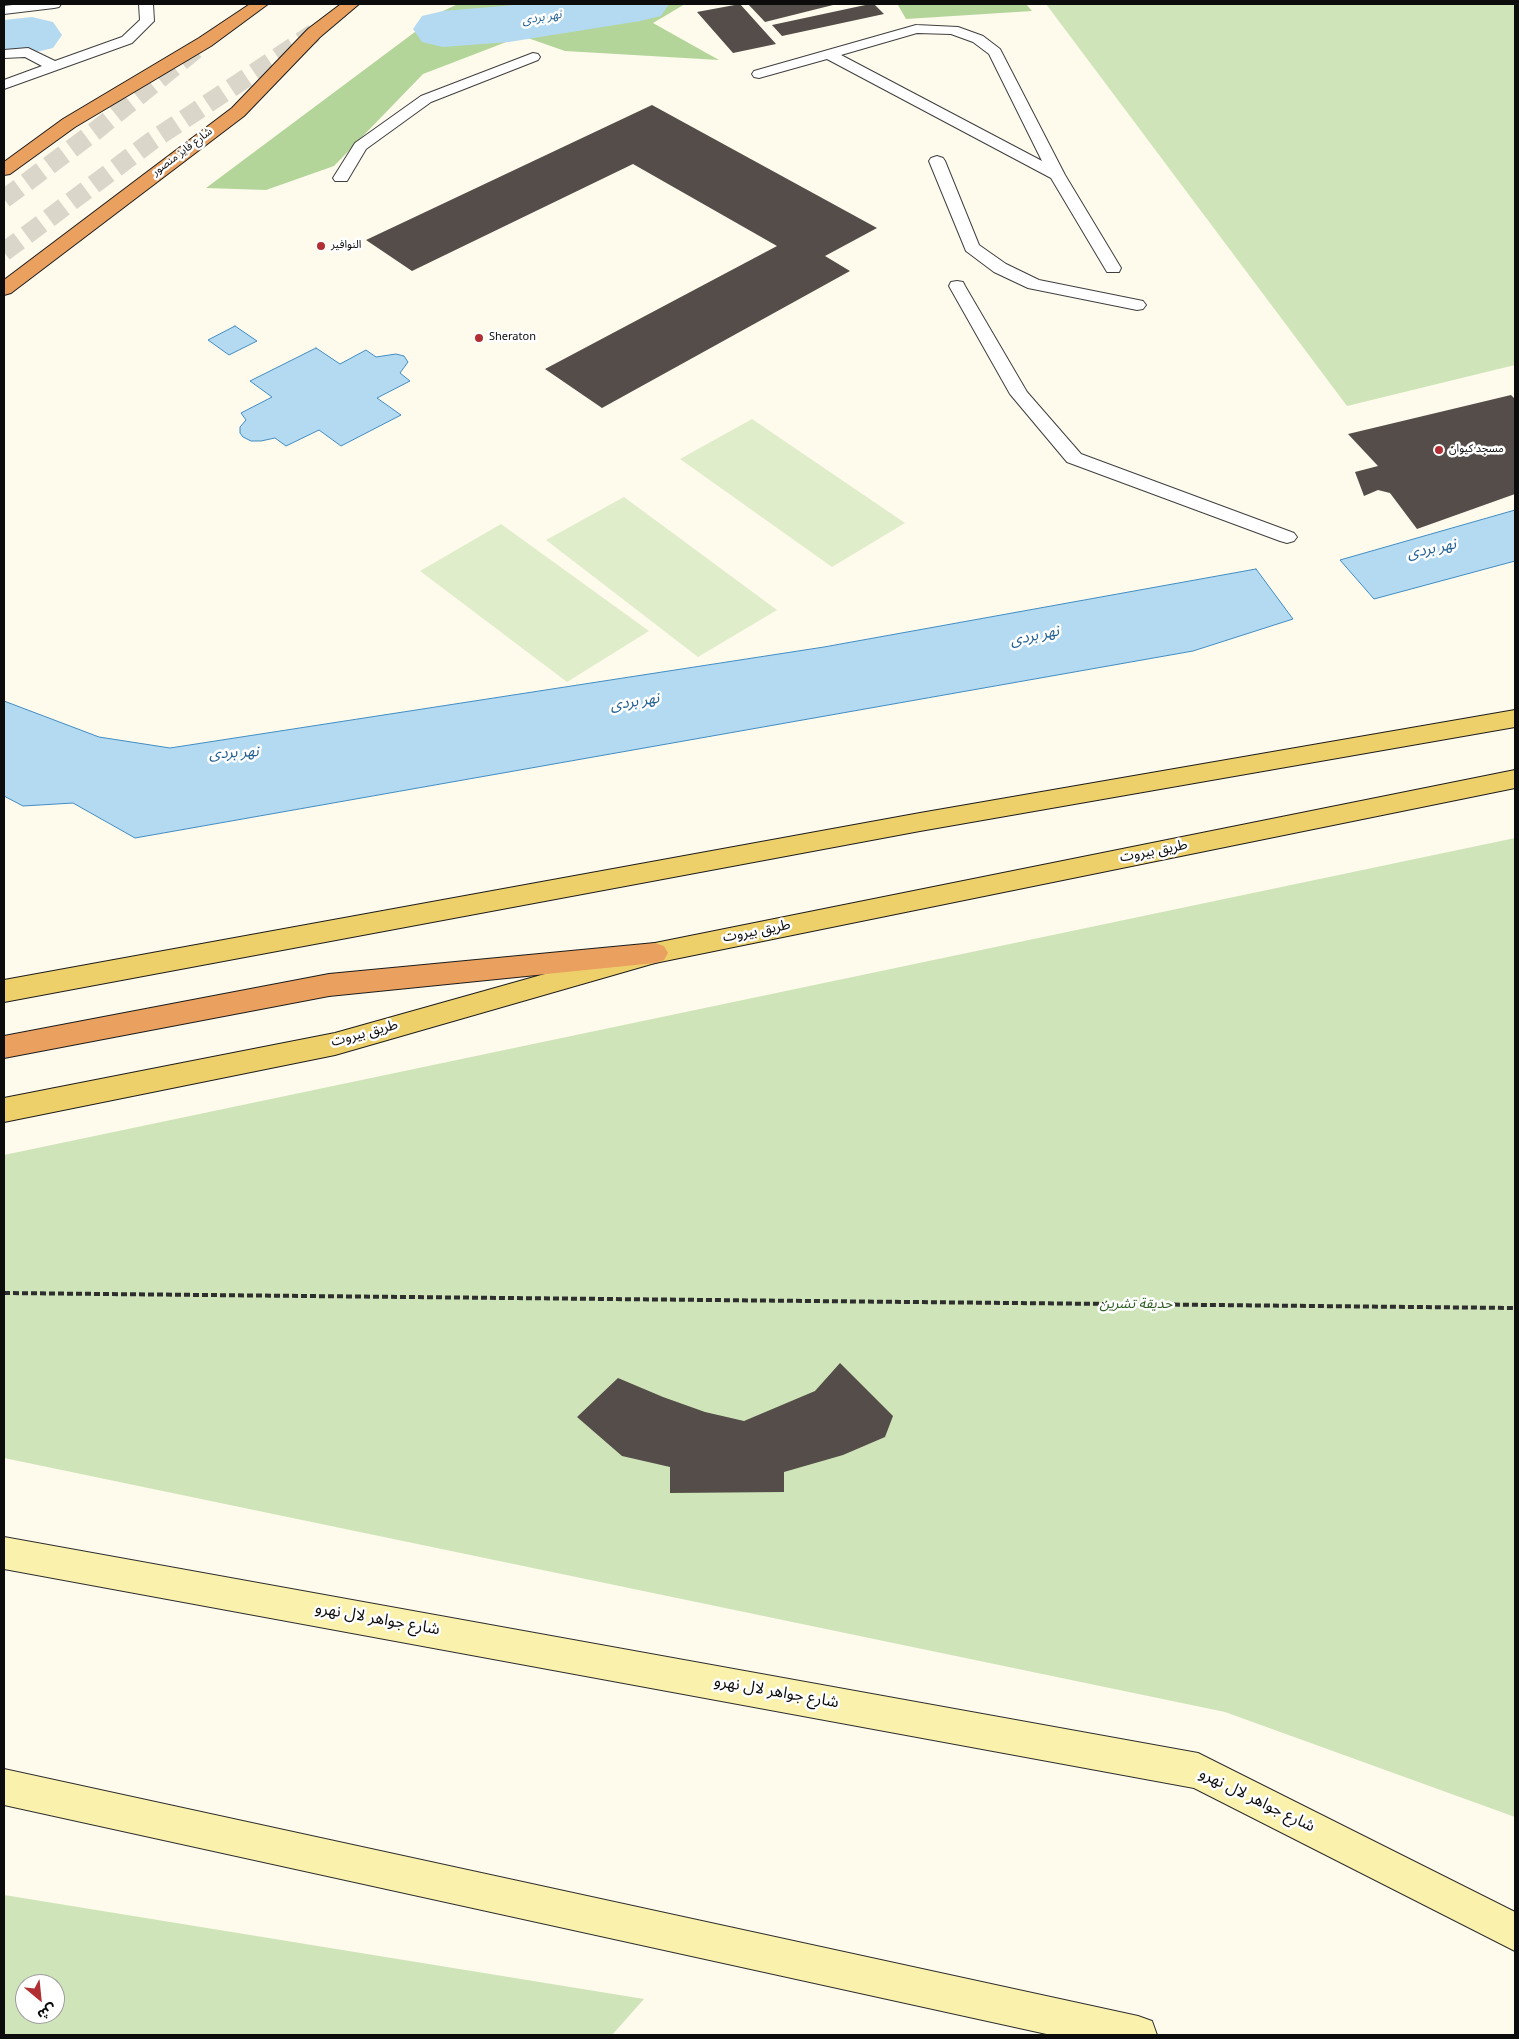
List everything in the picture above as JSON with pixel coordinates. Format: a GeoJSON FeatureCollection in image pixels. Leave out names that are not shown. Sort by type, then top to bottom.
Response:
{"type":"FeatureCollection","features":[{"type":"Feature","properties":{"kind":"highway"},"geometry":{"type":"LineString","coordinates":[[4,170],[68,123],[205,42],[260,4]]}},
{"type":"Feature","properties":{"kind":"highway","name":"شارع فايز منصور"},"geometry":{"type":"LineString","coordinates":[[4,288],[238,112],[314,34],[351,4]]}},
{"type":"Feature","properties":{"kind":"highway"},"geometry":{"type":"LineString","coordinates":[[4,1047],[329,985],[655,953]]}},
{"type":"Feature","properties":{"kind":"main road"},"geometry":{"type":"LineString","coordinates":[[4,990],[920,822],[1515,718]]}},
{"type":"Feature","properties":{"kind":"main road","name":"طريق بيروت"},"geometry":{"type":"LineString","coordinates":[[4,1110],[335,1044],[655,953],[1515,779]]}},
{"type":"Feature","properties":{"kind":"main road","name":"شارع جواهر لال نهرو"},"geometry":{"type":"LineString","coordinates":[[4,1553],[1198,1771],[1515,1932]]}},
{"type":"Feature","properties":{"kind":"main road"},"geometry":{"type":"LineString","coordinates":[[4,1787],[1138,2035]]}},
{"type":"Feature","properties":{"kind":"lane"},"geometry":{"type":"LineString","coordinates":[[4,10],[54,4]]}},
{"type":"Feature","properties":{"kind":"lane"},"geometry":{"type":"LineString","coordinates":[[4,85],[127,40],[147,21],[146,4]]}},
{"type":"Feature","properties":{"kind":"lane"},"geometry":{"type":"LineString","coordinates":[[759,74],[916,29],[953,30],[978,38],[995,52],[1057,175],[1113,268]]}},
{"type":"Feature","properties":{"kind":"lane"},"geometry":{"type":"LineString","coordinates":[[4,54],[28,52],[54,67]]}},
{"type":"Feature","properties":{"kind":"lane"},"geometry":{"type":"LineString","coordinates":[[828,54],[1057,175]]}},
{"type":"Feature","properties":{"kind":"lane"},"geometry":{"type":"LineString","coordinates":[[341,178],[360,146],[426,99],[533,57]]}},
{"type":"Feature","properties":{"kind":"lane"},"geometry":{"type":"LineString","coordinates":[[937,161],[972,248],[1000,268],[1034,284],[1137,305]]}},
{"type":"Feature","properties":{"kind":"lane"},"geometry":{"type":"LineString","coordinates":[[957,286],[1019,394],[1074,458],[1287,537]]}},
{"type":"Feature","properties":{"kind":"path"},"geometry":{"type":"LineString","coordinates":[[4,1293],[1515,1308]]}},
{"type":"Feature","properties":{"kind":"green space"},"geometry":{"type":"Polygon","coordinates":[[[458,4],[685,4],[653,23],[719,60],[565,51],[522,36],[423,74],[334,166],[266,190],[206,188],[443,11],[458,4]]]}},
{"type":"Feature","properties":{"kind":"green space"},"geometry":{"type":"Polygon","coordinates":[[[1026,4],[1032,11],[906,19],[898,5],[1026,4]]]}},
{"type":"Feature","properties":{"kind":"green space"},"geometry":{"type":"Polygon","coordinates":[[[1046,4],[1515,4],[1515,365],[1347,406],[1046,4]]]}},
{"type":"Feature","properties":{"kind":"green space"},"geometry":{"type":"Polygon","coordinates":[[[752,419],[905,523],[832,567],[680,459],[752,419]]]}},
{"type":"Feature","properties":{"kind":"green space"},"geometry":{"type":"Polygon","coordinates":[[[624,497],[777,610],[698,657],[546,540],[624,497]]]}},
{"type":"Feature","properties":{"kind":"green space"},"geometry":{"type":"Polygon","coordinates":[[[501,524],[649,631],[567,682],[420,571],[501,524]]]}},
{"type":"Feature","properties":{"kind":"green space","name":"حديقة تشرين"},"geometry":{"type":"Polygon","coordinates":[[[1515,838],[1515,1817],[1225,1712],[4,1458],[4,1155],[1515,838]]]}},
{"type":"Feature","properties":{"kind":"green space"},"geometry":{"type":"Polygon","coordinates":[[[4,1895],[644,1999],[612,2035],[4,2035],[4,1895]]]}},
{"type":"Feature","properties":{"kind":"water"},"geometry":{"type":"Polygon","coordinates":[[[235,326],[257,341],[229,355],[208,340],[235,326]]]}},
{"type":"Feature","properties":{"kind":"water"},"geometry":{"type":"Polygon","coordinates":[[[316,348],[340,364],[366,350],[376,357],[396,354],[404,356],[408,362],[400,373],[410,381],[377,398],[401,415],[341,446],[319,430],[286,446],[275,438],[251,441],[243,437],[240,433],[240,427],[246,420],[241,413],[272,397],[250,381],[316,348]]]}},
{"type":"Feature","properties":{"kind":"water"},"geometry":{"type":"Polygon","coordinates":[[[1515,510],[1515,561],[1374,599],[1340,560],[1515,510]]]}},
{"type":"Feature","properties":{"kind":"water"},"geometry":{"type":"Polygon","coordinates":[[[1256,569],[1293,619],[1193,651],[135,838],[73,803],[23,806],[4,796],[4,701],[99,737],[170,748],[824,647],[1256,569]]]}},
{"type":"Feature","properties":{"kind":"building"},"geometry":{"type":"Polygon","coordinates":[[[740,4],[776,44],[733,53],[697,12],[740,4]]]}},
{"type":"Feature","properties":{"kind":"building"},"geometry":{"type":"Polygon","coordinates":[[[748,4],[837,4],[765,22],[748,4]]]}},
{"type":"Feature","properties":{"kind":"building"},"geometry":{"type":"Polygon","coordinates":[[[874,4],[884,14],[782,36],[772,25],[874,4]]]}},
{"type":"Feature","properties":{"kind":"building"},"geometry":{"type":"Polygon","coordinates":[[[652,105],[877,228],[825,256],[850,271],[602,408],[545,369],[777,246],[633,164],[412,271],[366,240],[652,105]]]}},
{"type":"Feature","properties":{"kind":"building","name":"مسجد كيوان"},"geometry":{"type":"Polygon","coordinates":[[[1511,395],[1515,399],[1515,494],[1417,529],[1390,493],[1378,490],[1364,496],[1355,472],[1378,466],[1348,434],[1511,395]]]}},
{"type":"Feature","properties":{"kind":"building"},"geometry":{"type":"Polygon","coordinates":[[[840,1363],[893,1416],[885,1437],[843,1455],[784,1472],[784,1492],[670,1493],[670,1467],[622,1456],[577,1417],[618,1378],[705,1412],[744,1421],[815,1391],[840,1363]]]}},
{"type":"Feature","properties":{"kind":"waterway","name":"نهر بردى"},"geometry":{"type":"LineString","coordinates":[[443,29],[509,24],[640,4]]}},
{"type":"Feature","properties":{"kind":"waterway","name":"نهر بردى"},"geometry":{"type":"LineString","coordinates":[[4,38],[32,35]]}},
{"type":"Feature","properties":{"kind":"tunnel"},"geometry":{"type":"LineString","coordinates":[[4,252],[153,140],[314,33]]}},
{"type":"Feature","properties":{"kind":"tunnel"},"geometry":{"type":"LineString","coordinates":[[4,199],[94,132],[200,46]]}},
{"type":"Feature","properties":{"kind":"place","name":"النوافير"},"geometry":{"type":"Point","coordinates":[321,246]}},
{"type":"Feature","properties":{"kind":"place","name":"Sheraton"},"geometry":{"type":"Point","coordinates":[479,338]}},
{"type":"Feature","properties":{"kind":"place","name":"مسجد كيوان"},"geometry":{"type":"Point","coordinates":[1439,450]}}]}
